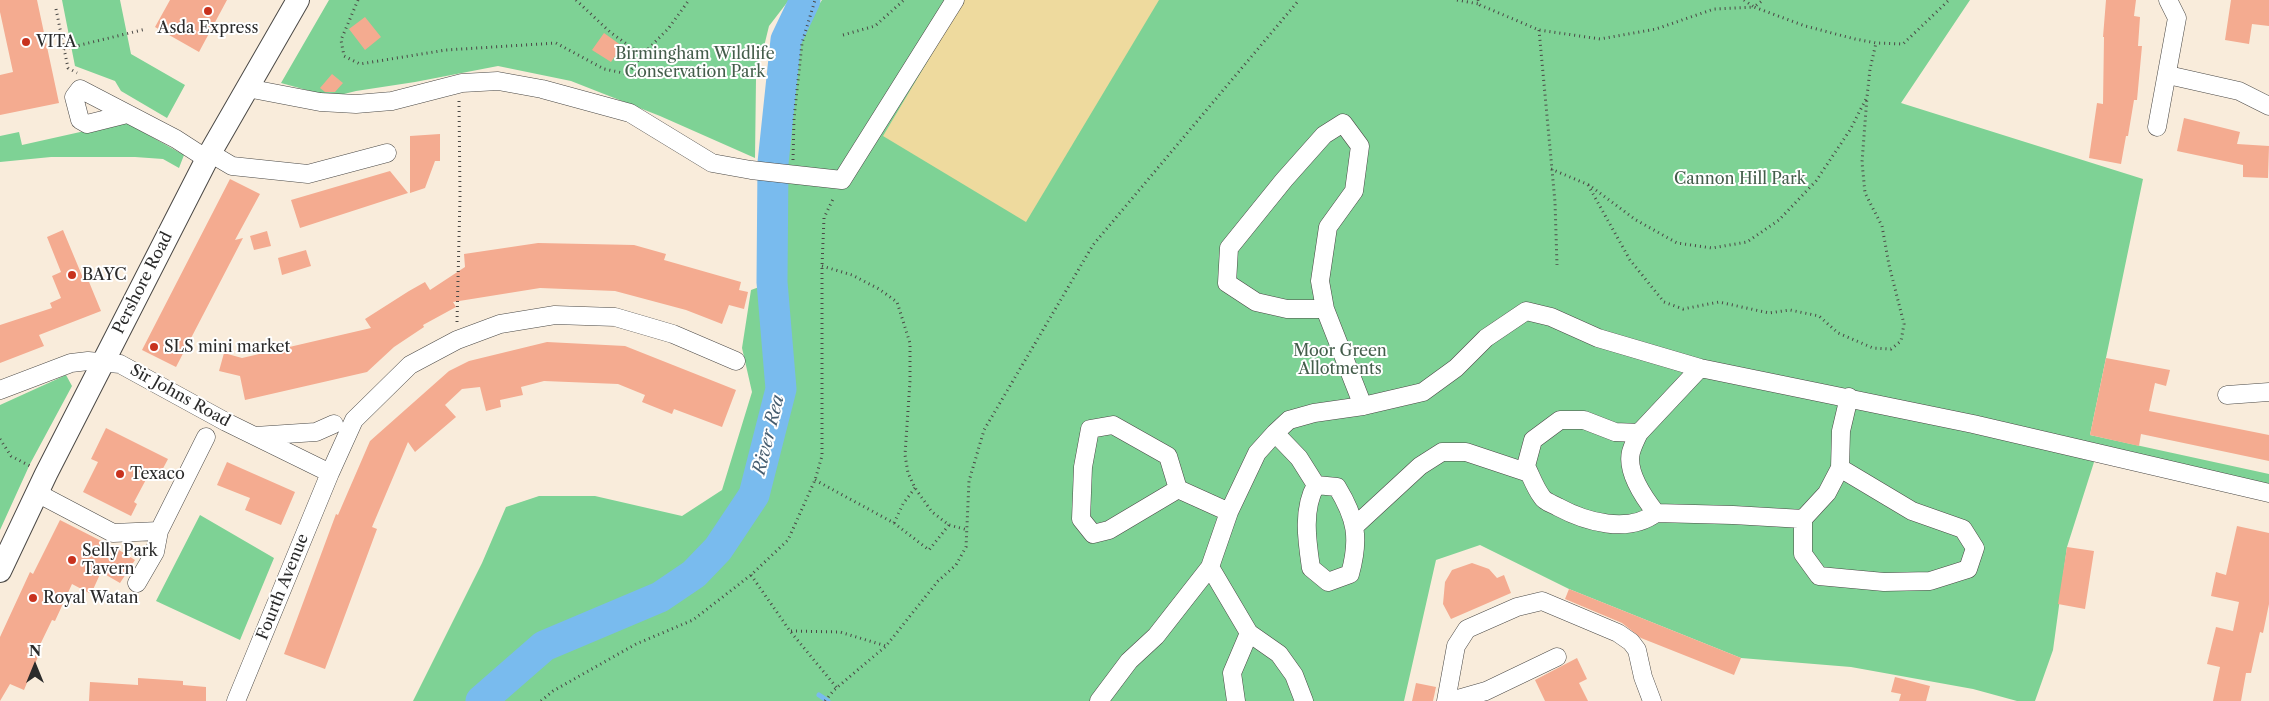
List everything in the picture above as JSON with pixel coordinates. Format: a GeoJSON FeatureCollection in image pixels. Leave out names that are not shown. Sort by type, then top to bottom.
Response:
{"type":"FeatureCollection","features":[{"type":"Feature","properties":{"kind":"main road","name":"Pershore Road"},"geometry":{"type":"LineString","coordinates":[[0,571],[41,484],[208,156],[298,0]]}},
{"type":"Feature","properties":{"kind":"street"},"geometry":{"type":"LineString","coordinates":[[247,88],[320,102],[356,104],[392,101],[462,83],[498,81],[542,89],[630,113],[712,163],[751,170],[842,180],[955,0]]}},
{"type":"Feature","properties":{"kind":"street"},"geometry":{"type":"LineString","coordinates":[[2157,127],[2177,18],[2168,0]]}},
{"type":"Feature","properties":{"kind":"street"},"geometry":{"type":"LineString","coordinates":[[2168,75],[2239,91],[2269,106]]}},
{"type":"Feature","properties":{"kind":"street"},"geometry":{"type":"LineString","coordinates":[[127,114],[208,156],[232,166],[308,174],[387,153]]}},
{"type":"Feature","properties":{"kind":"street"},"geometry":{"type":"LineString","coordinates":[[1326,309],[1286,309],[1256,302],[1228,283],[1229,248],[1284,180],[1324,135],[1343,123],[1360,146],[1354,191],[1328,227],[1320,281],[1326,309],[1363,406]]}},
{"type":"Feature","properties":{"kind":"street"},"geometry":{"type":"LineString","coordinates":[[1099,701],[1129,661],[1156,636],[1210,567],[1229,512],[1257,453],[1289,420],[1314,413],[1363,406],[1423,392],[1456,368],[1486,338],[1526,311],[1551,317],[1598,338],[1700,368],[1849,397],[2269,493]]}},
{"type":"Feature","properties":{"kind":"street"},"geometry":{"type":"LineString","coordinates":[[330,473],[354,420],[410,366],[457,340],[500,324],[555,315],[615,317],[673,334],[736,361]]}},
{"type":"Feature","properties":{"kind":"street","name":"Sir Johns Road"},"geometry":{"type":"LineString","coordinates":[[0,390],[71,363],[103,361],[120,364],[255,436],[330,473]]}},
{"type":"Feature","properties":{"kind":"street"},"geometry":{"type":"LineString","coordinates":[[1656,514],[1641,494],[1634,474],[1630,453],[1639,433],[1700,368]]}},
{"type":"Feature","properties":{"kind":"street"},"geometry":{"type":"LineString","coordinates":[[2227,395],[2269,392]]}},
{"type":"Feature","properties":{"kind":"street"},"geometry":{"type":"LineString","coordinates":[[1840,468],[1912,510],[1963,529],[1975,548],[1968,569],[1930,581],[1884,582],[1819,576],[1803,554],[1803,519],[1827,493],[1840,468],[1841,431],[1849,397]]}},
{"type":"Feature","properties":{"kind":"street"},"geometry":{"type":"LineString","coordinates":[[1639,433],[1615,432],[1584,420],[1560,420],[1533,440],[1526,466],[1542,499],[1576,516],[1603,522],[1630,524],[1648,520],[1656,514],[1733,515],[1803,519]]}},
{"type":"Feature","properties":{"kind":"street"},"geometry":{"type":"LineString","coordinates":[[255,436],[316,432],[334,424]]}},
{"type":"Feature","properties":{"kind":"street"},"geometry":{"type":"LineString","coordinates":[[1178,489],[1109,530],[1093,534],[1081,519],[1083,467],[1090,429],[1113,425],[1168,456],[1178,489],[1229,512]]}},
{"type":"Feature","properties":{"kind":"street"},"geometry":{"type":"LineString","coordinates":[[1275,433],[1299,458],[1316,485]]}},
{"type":"Feature","properties":{"kind":"street"},"geometry":{"type":"LineString","coordinates":[[137,583],[155,552],[159,531],[206,437]]}},
{"type":"Feature","properties":{"kind":"street"},"geometry":{"type":"LineString","coordinates":[[1355,526],[1420,466],[1442,452],[1466,452],[1529,473]]}},
{"type":"Feature","properties":{"kind":"street","name":"Fourth Avenue"},"geometry":{"type":"LineString","coordinates":[[236,701],[330,473]]}},
{"type":"Feature","properties":{"kind":"street"},"geometry":{"type":"LineString","coordinates":[[41,484],[113,533],[159,531]]}},
{"type":"Feature","properties":{"kind":"street"},"geometry":{"type":"LineString","coordinates":[[1316,485],[1337,487],[1350,507],[1355,526],[1356,552],[1350,574],[1328,582],[1311,568],[1307,536],[1310,496],[1316,485]]}},
{"type":"Feature","properties":{"kind":"street"},"geometry":{"type":"LineString","coordinates":[[1210,567],[1249,633],[1279,654],[1294,675],[1304,701]]}},
{"type":"Feature","properties":{"kind":"street"},"geometry":{"type":"LineString","coordinates":[[1446,701],[1456,646],[1467,629],[1517,606],[1542,601],[1618,633],[1631,642],[1637,650],[1643,677],[1652,701]]}},
{"type":"Feature","properties":{"kind":"street"},"geometry":{"type":"LineString","coordinates":[[1236,701],[1232,673],[1249,633]]}},
{"type":"Feature","properties":{"kind":"street"},"geometry":{"type":"LineString","coordinates":[[1451,701],[1486,691],[1556,657]]}},
{"type":"Feature","properties":{"kind":"path"},"geometry":{"type":"LineString","coordinates":[[358,0],[341,40],[344,56],[360,64],[446,50],[556,43],[604,69],[628,74],[642,55],[668,29],[689,0]]}},
{"type":"Feature","properties":{"kind":"path"},"geometry":{"type":"LineString","coordinates":[[576,0],[610,32],[642,55]]}},
{"type":"Feature","properties":{"kind":"path"},"geometry":{"type":"LineString","coordinates":[[789,174],[802,43],[815,0]]}},
{"type":"Feature","properties":{"kind":"path"},"geometry":{"type":"LineString","coordinates":[[843,35],[875,26],[904,0]]}},
{"type":"Feature","properties":{"kind":"path"},"geometry":{"type":"LineString","coordinates":[[825,701],[835,689],[886,646],[938,581],[956,565],[966,547],[969,481],[984,430],[1094,245],[1300,0]]}},
{"type":"Feature","properties":{"kind":"path"},"geometry":{"type":"LineString","coordinates":[[1457,0],[1480,5],[1539,30],[1600,39],[1656,29],[1714,9],[1754,7],[1763,0]]}},
{"type":"Feature","properties":{"kind":"path"},"geometry":{"type":"LineString","coordinates":[[1478,0],[1480,5]]}},
{"type":"Feature","properties":{"kind":"path"},"geometry":{"type":"LineString","coordinates":[[1744,0],[1754,7],[1805,26],[1876,43],[1903,44],[1949,0]]}},
{"type":"Feature","properties":{"kind":"path"},"geometry":{"type":"LineString","coordinates":[[64,49],[146,29]]}},
{"type":"Feature","properties":{"kind":"path"},"geometry":{"type":"LineString","coordinates":[[1539,30],[1555,202],[1557,265]]}},
{"type":"Feature","properties":{"kind":"path"},"geometry":{"type":"LineString","coordinates":[[1588,185],[1630,260],[1664,302],[1683,309],[1719,302],[1769,314],[1790,310],[1819,316],[1838,333],[1873,348],[1891,349],[1901,341],[1904,324],[1891,273],[1882,226],[1866,193],[1862,162],[1870,69],[1876,43]]}},
{"type":"Feature","properties":{"kind":"path"},"geometry":{"type":"LineString","coordinates":[[1551,169],[1589,185],[1636,220],[1677,243],[1712,248],[1747,242],[1779,220],[1816,181],[1850,130],[1867,97]]}},
{"type":"Feature","properties":{"kind":"path"},"geometry":{"type":"LineString","coordinates":[[457,340],[460,111]]}},
{"type":"Feature","properties":{"kind":"path"},"geometry":{"type":"LineString","coordinates":[[542,701],[553,691],[636,644],[693,620],[751,575],[788,540],[815,480],[822,456],[822,266],[824,218],[842,180]]}},
{"type":"Feature","properties":{"kind":"path"},"geometry":{"type":"LineString","coordinates":[[822,266],[852,275],[879,289],[897,302],[910,343],[906,455],[908,473],[915,488],[932,512],[949,526],[968,530]]}},
{"type":"Feature","properties":{"kind":"path"},"geometry":{"type":"LineString","coordinates":[[0,439],[11,456],[41,484]]}},
{"type":"Feature","properties":{"kind":"path"},"geometry":{"type":"LineString","coordinates":[[815,480],[894,523],[929,550],[949,526]]}},
{"type":"Feature","properties":{"kind":"path"},"geometry":{"type":"LineString","coordinates":[[894,523],[915,488]]}},
{"type":"Feature","properties":{"kind":"path"},"geometry":{"type":"LineString","coordinates":[[751,575],[790,631],[835,689]]}},
{"type":"Feature","properties":{"kind":"path"},"geometry":{"type":"LineString","coordinates":[[790,631],[840,632],[886,646]]}},
{"type":"Feature","properties":{"kind":"green space"},"geometry":{"type":"Polygon","coordinates":[[[62,0],[120,0],[131,54],[185,85],[167,118],[121,91],[115,81],[75,66],[62,0]]]}},
{"type":"Feature","properties":{"kind":"green space","name":"Birmingham Wildlife Conservation Park"},"geometry":{"type":"Polygon","coordinates":[[[329,0],[789,0],[769,26],[756,79],[755,158],[660,116],[571,81],[498,66],[332,97],[281,83],[329,0]]]}},
{"type":"Feature","properties":{"kind":"green space"},"geometry":{"type":"Polygon","coordinates":[[[822,0],[1970,0],[1901,103],[2143,179],[2090,435],[2269,474],[2269,502],[2095,459],[2067,547],[2053,650],[2035,701],[2017,701],[1973,689],[1851,667],[1741,658],[1569,589],[1480,545],[1436,560],[1404,701],[413,701],[482,563],[506,507],[539,496],[595,496],[682,516],[722,490],[752,392],[742,348],[751,290],[781,279],[785,77],[797,38],[822,0]]]}},
{"type":"Feature","properties":{"kind":"green space"},"geometry":{"type":"Polygon","coordinates":[[[125,122],[184,155],[179,168],[163,159],[135,157],[51,157],[0,162],[0,136],[19,132],[22,145],[125,122]]]}},
{"type":"Feature","properties":{"kind":"green space"},"geometry":{"type":"Polygon","coordinates":[[[66,375],[72,386],[30,464],[0,530],[0,405],[66,375]]]}},
{"type":"Feature","properties":{"kind":"green space"},"geometry":{"type":"Polygon","coordinates":[[[200,515],[274,558],[240,640],[156,601],[200,515]]]}},
{"type":"Feature","properties":{"kind":"sand"},"geometry":{"type":"Polygon","coordinates":[[[964,0],[1159,0],[1026,222],[883,136],[964,0]]]}},
{"type":"Feature","properties":{"kind":"building","name":"VITA"},"geometry":{"type":"Polygon","coordinates":[[[0,0],[37,0],[59,103],[0,115],[0,75],[13,72],[0,12],[0,0]]]}},
{"type":"Feature","properties":{"kind":"building"},"geometry":{"type":"Polygon","coordinates":[[[170,0],[227,0],[199,52],[155,27],[170,0]]]}},
{"type":"Feature","properties":{"kind":"building"},"geometry":{"type":"Polygon","coordinates":[[[2106,0],[2136,0],[2134,16],[2140,17],[2138,46],[2142,46],[2137,100],[2134,100],[2121,164],[2089,158],[2097,103],[2103,104],[2103,37],[2106,0]]]}},
{"type":"Feature","properties":{"kind":"building"},"geometry":{"type":"Polygon","coordinates":[[[2231,0],[2269,0],[2269,26],[2252,24],[2249,44],[2225,40],[2231,0]]]}},
{"type":"Feature","properties":{"kind":"building"},"geometry":{"type":"Polygon","coordinates":[[[365,17],[381,37],[365,50],[349,29],[365,17]]]}},
{"type":"Feature","properties":{"kind":"building"},"geometry":{"type":"Polygon","coordinates":[[[604,33],[622,46],[611,62],[592,50],[604,33]]]}},
{"type":"Feature","properties":{"kind":"building"},"geometry":{"type":"Polygon","coordinates":[[[332,74],[343,83],[335,92],[325,92],[320,88],[332,74]]]}},
{"type":"Feature","properties":{"kind":"building"},"geometry":{"type":"Polygon","coordinates":[[[2184,118],[2240,132],[2237,144],[2269,146],[2268,178],[2243,177],[2243,165],[2177,151],[2184,118]]]}},
{"type":"Feature","properties":{"kind":"building"},"geometry":{"type":"Polygon","coordinates":[[[440,134],[440,161],[435,161],[425,188],[410,193],[410,136],[440,134]]]}},
{"type":"Feature","properties":{"kind":"building"},"geometry":{"type":"Polygon","coordinates":[[[390,171],[408,193],[300,228],[291,200],[390,171]]]}},
{"type":"Feature","properties":{"kind":"building"},"geometry":{"type":"Polygon","coordinates":[[[230,179],[260,194],[235,240],[243,238],[176,367],[142,350],[230,179]]]}},
{"type":"Feature","properties":{"kind":"building"},"geometry":{"type":"Polygon","coordinates":[[[63,230],[83,278],[87,277],[101,311],[39,335],[44,346],[0,363],[0,325],[52,308],[50,303],[61,298],[52,276],[61,272],[47,237],[63,230]]]}},
{"type":"Feature","properties":{"kind":"building"},"geometry":{"type":"Polygon","coordinates":[[[267,231],[271,246],[254,250],[250,236],[267,231]]]}},
{"type":"Feature","properties":{"kind":"building"},"geometry":{"type":"Polygon","coordinates":[[[538,243],[634,245],[666,254],[664,260],[741,282],[739,290],[748,292],[744,309],[729,305],[722,324],[686,310],[615,291],[540,288],[453,302],[456,307],[423,325],[424,327],[394,347],[367,372],[245,400],[240,376],[219,371],[224,353],[242,358],[371,328],[365,319],[425,282],[430,290],[465,267],[464,254],[538,243]]]}},
{"type":"Feature","properties":{"kind":"building"},"geometry":{"type":"Polygon","coordinates":[[[306,250],[311,266],[282,275],[278,258],[306,250]]]}},
{"type":"Feature","properties":{"kind":"building"},"geometry":{"type":"Polygon","coordinates":[[[547,342],[625,346],[736,390],[722,427],[674,409],[672,414],[642,402],[645,395],[618,384],[544,381],[521,387],[523,395],[500,400],[501,407],[486,411],[480,387],[462,389],[445,405],[456,417],[415,452],[408,442],[372,527],[377,529],[325,669],[284,654],[336,514],[338,515],[370,441],[449,371],[469,361],[547,342]]]}},
{"type":"Feature","properties":{"kind":"building"},"geometry":{"type":"Polygon","coordinates":[[[2106,358],[2170,370],[2166,386],[2155,383],[2149,411],[2269,435],[2269,461],[2141,434],[2139,446],[2090,435],[2106,358]]]}},
{"type":"Feature","properties":{"kind":"building","name":"Texaco"},"geometry":{"type":"Polygon","coordinates":[[[106,428],[168,459],[159,476],[150,472],[134,502],[137,504],[131,516],[83,492],[98,462],[91,459],[106,428]]]}},
{"type":"Feature","properties":{"kind":"building"},"geometry":{"type":"Polygon","coordinates":[[[227,462],[295,492],[281,525],[245,510],[250,498],[217,485],[227,462]]]}},
{"type":"Feature","properties":{"kind":"building"},"geometry":{"type":"Polygon","coordinates":[[[60,520],[135,560],[120,583],[101,572],[91,594],[72,584],[55,621],[52,620],[37,651],[40,652],[24,690],[10,684],[0,701],[0,637],[30,572],[33,574],[60,520]]]}},
{"type":"Feature","properties":{"kind":"building"},"geometry":{"type":"Polygon","coordinates":[[[2237,526],[2269,533],[2269,604],[2263,633],[2260,632],[2251,673],[2246,673],[2241,701],[2213,701],[2220,667],[2207,664],[2216,627],[2233,631],[2239,602],[2211,596],[2216,572],[2226,575],[2237,526]]]}},
{"type":"Feature","properties":{"kind":"building"},"geometry":{"type":"Polygon","coordinates":[[[2067,547],[2094,551],[2085,609],[2058,604],[2067,547]]]}},
{"type":"Feature","properties":{"kind":"building"},"geometry":{"type":"Polygon","coordinates":[[[1472,563],[1489,569],[1497,578],[1504,575],[1511,593],[1451,619],[1443,604],[1445,582],[1452,570],[1472,563]]]}},
{"type":"Feature","properties":{"kind":"building"},"geometry":{"type":"Polygon","coordinates":[[[1569,589],[1741,658],[1734,675],[1641,638],[1622,623],[1565,599],[1569,589]]]}},
{"type":"Feature","properties":{"kind":"building"},"geometry":{"type":"Polygon","coordinates":[[[1577,658],[1587,679],[1579,683],[1588,701],[1545,701],[1535,680],[1577,658]]]}},
{"type":"Feature","properties":{"kind":"building"},"geometry":{"type":"Polygon","coordinates":[[[1895,677],[1930,686],[1926,701],[1899,701],[1901,694],[1891,692],[1895,677]]]}},
{"type":"Feature","properties":{"kind":"building"},"geometry":{"type":"Polygon","coordinates":[[[138,678],[183,681],[183,685],[206,687],[206,701],[89,701],[90,682],[138,685],[138,678]]]}},
{"type":"Feature","properties":{"kind":"building"},"geometry":{"type":"Polygon","coordinates":[[[1416,683],[1436,687],[1433,701],[1412,701],[1416,683]]]}},
{"type":"Feature","properties":{"kind":"waterway","name":"River Rea"},"geometry":{"type":"LineString","coordinates":[[481,701],[544,646],[660,597],[694,574],[718,549],[754,495],[781,389],[772,282],[773,163],[786,40],[805,0]]}},
{"type":"Feature","properties":{"kind":"waterway"},"geometry":{"type":"LineString","coordinates":[[819,695],[828,701]]}},
{"type":"Feature","properties":{"kind":"place","name":"Asda Express"},"geometry":{"type":"Point","coordinates":[208,11]}},
{"type":"Feature","properties":{"kind":"place","name":"VITA"},"geometry":{"type":"Point","coordinates":[26,42]}},
{"type":"Feature","properties":{"kind":"place","name":"BAYC"},"geometry":{"type":"Point","coordinates":[72,275]}},
{"type":"Feature","properties":{"kind":"place","name":"SLS mini market"},"geometry":{"type":"Point","coordinates":[154,347]}},
{"type":"Feature","properties":{"kind":"place","name":"Texaco"},"geometry":{"type":"Point","coordinates":[120,474]}},
{"type":"Feature","properties":{"kind":"place","name":"Selly Park Tavern"},"geometry":{"type":"Point","coordinates":[72,560]}},
{"type":"Feature","properties":{"kind":"place","name":"Royal Watan"},"geometry":{"type":"Point","coordinates":[33,598]}},
{"type":"Feature","properties":{"kind":"park label","name":"Cannon Hill Park"},"geometry":{"type":"Point","coordinates":[1740,179]}},
{"type":"Feature","properties":{"kind":"park label","name":"Moor Green Allotments"},"geometry":{"type":"Point","coordinates":[1340,360]}}]}
